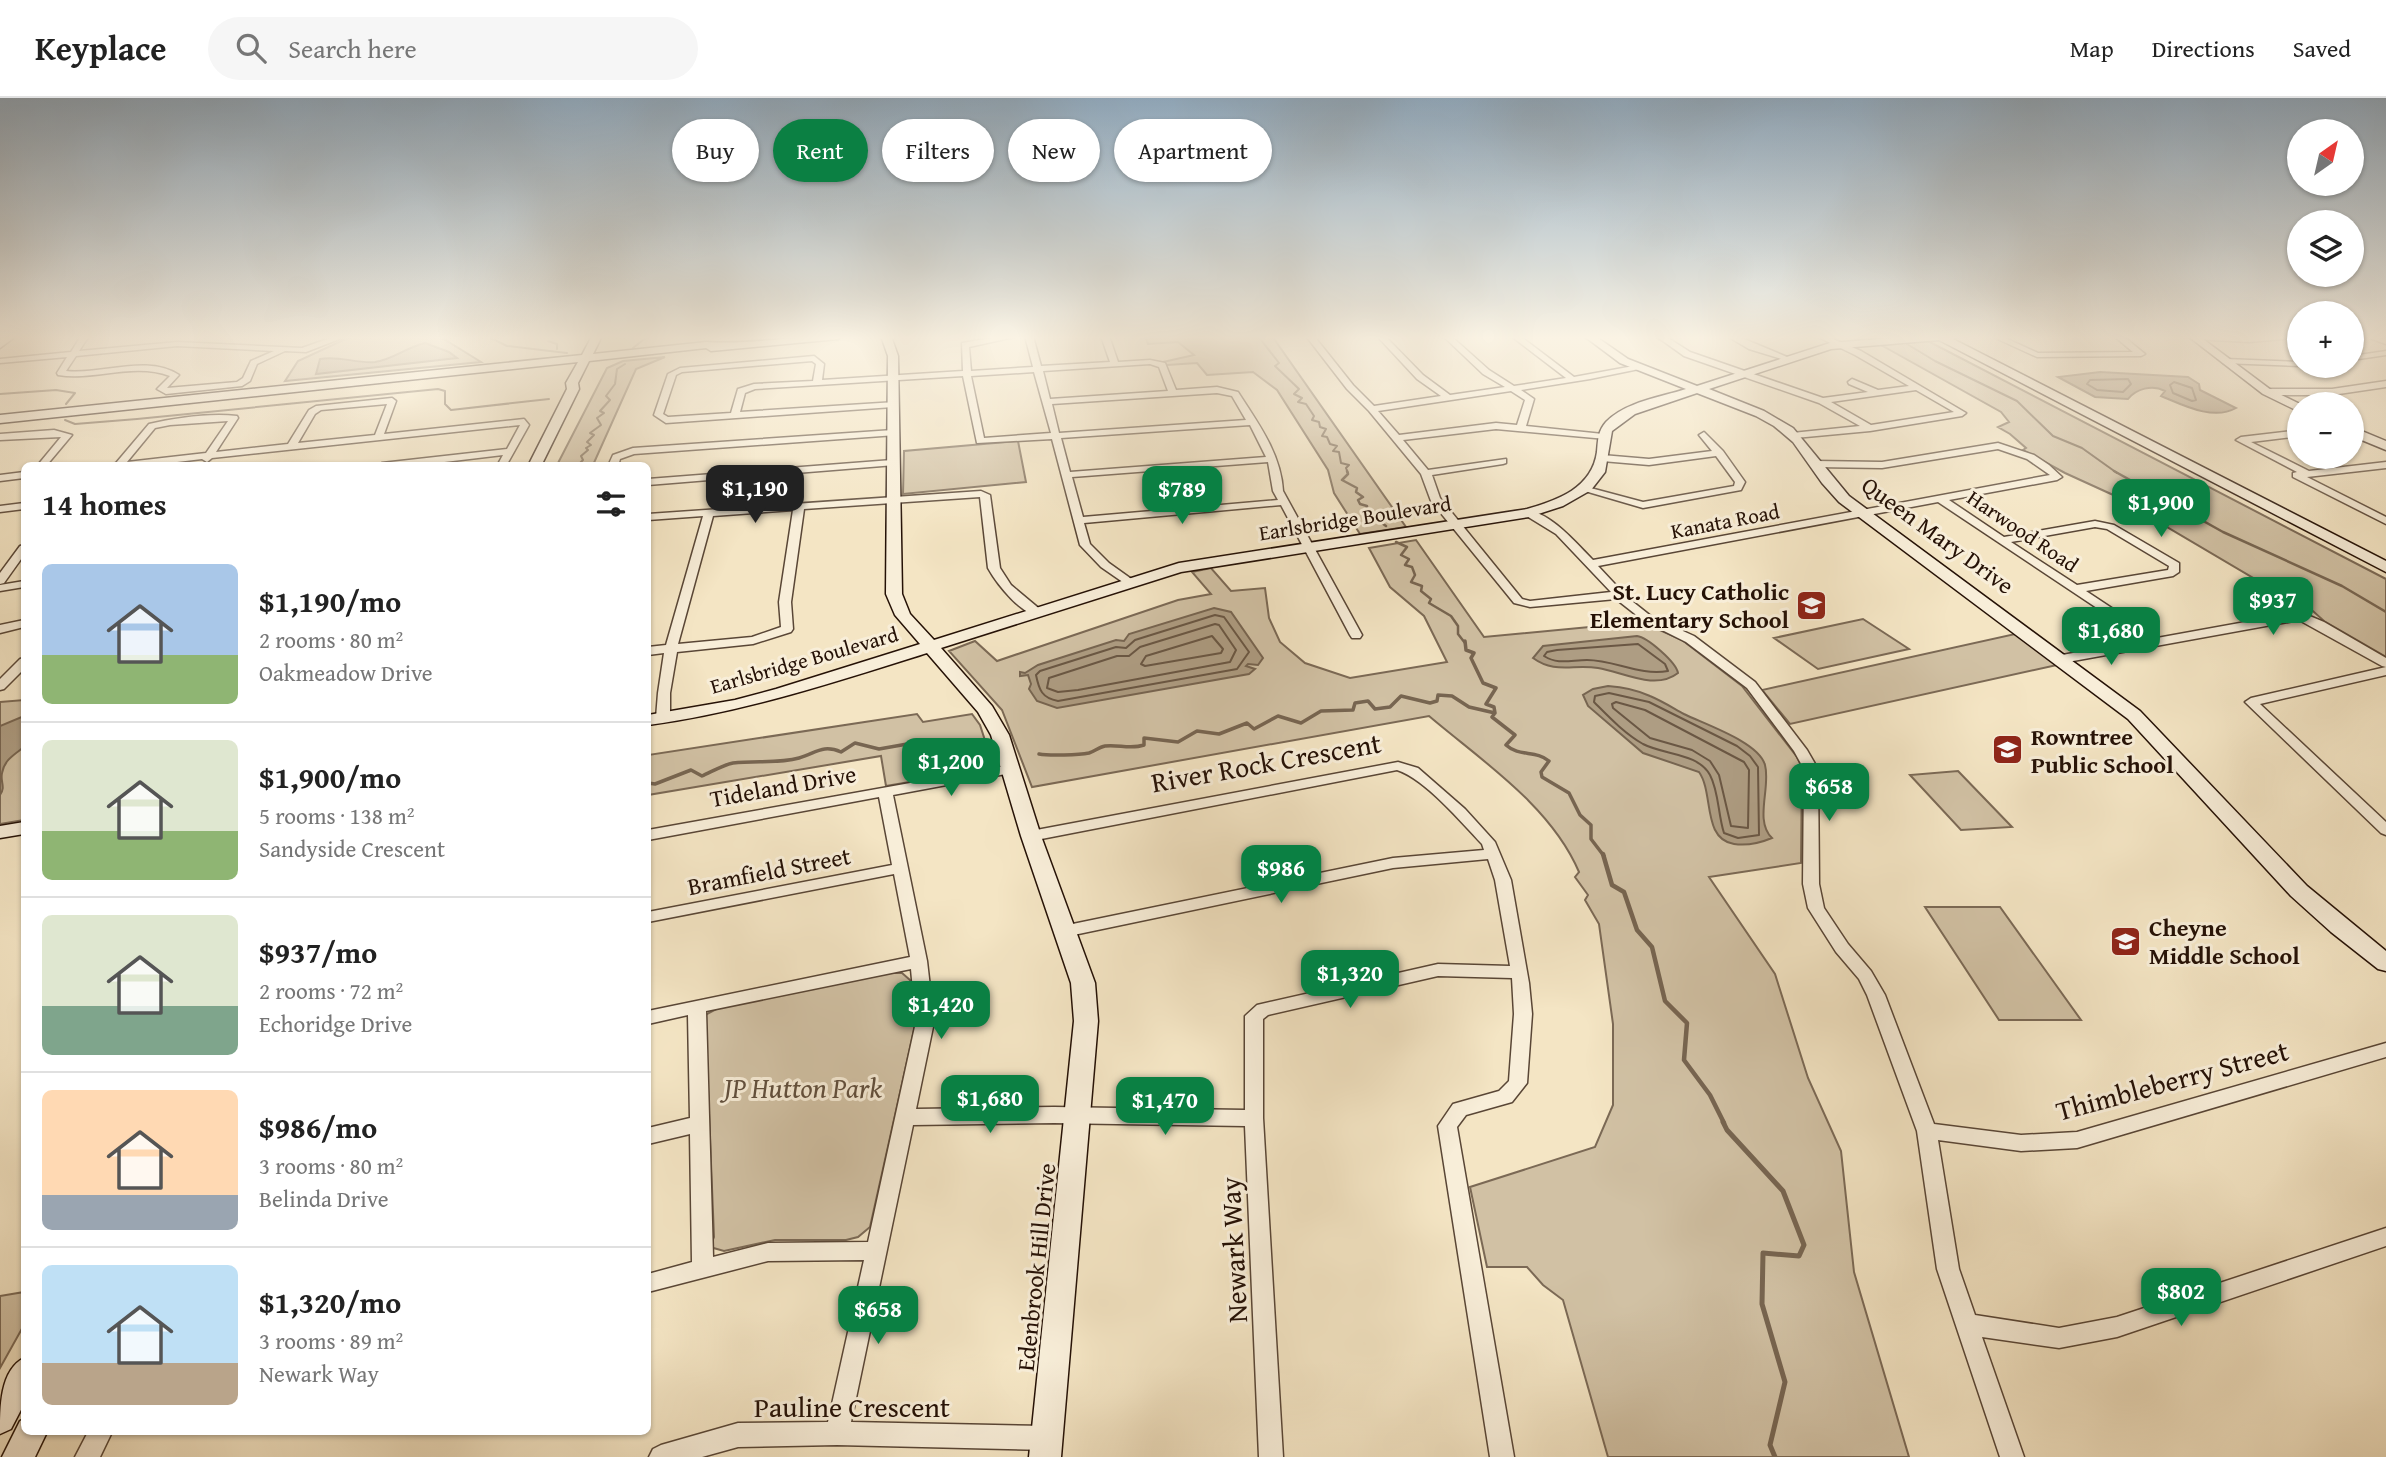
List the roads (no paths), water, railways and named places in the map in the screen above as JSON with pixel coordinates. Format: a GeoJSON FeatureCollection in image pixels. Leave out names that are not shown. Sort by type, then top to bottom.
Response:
{"type":"FeatureCollection","features":[{"type":"Feature","properties":{"kind":"street"},"geometry":{"type":"LineString","coordinates":[[0,417],[177,399]]}},
{"type":"Feature","properties":{"kind":"street"},"geometry":{"type":"LineString","coordinates":[[536,462],[568,399]]}},
{"type":"Feature","properties":{"kind":"street"},"geometry":{"type":"LineString","coordinates":[[664,399],[658,415],[666,420],[893,404]]}},
{"type":"Feature","properties":{"kind":"street"},"geometry":{"type":"LineString","coordinates":[[735,415],[738,399]]}},
{"type":"Feature","properties":{"kind":"street","name":"Edenbrook Hill Drive"},"geometry":{"type":"LineString","coordinates":[[893,399],[894,594],[902,615],[986,710],[1000,734],[1031,836],[1083,983],[1085,1009],[1077,1115],[1045,1447]]}},
{"type":"Feature","properties":{"kind":"street"},"geometry":{"type":"LineString","coordinates":[[972,399],[980,441],[1252,422]]}},
{"type":"Feature","properties":{"kind":"street"},"geometry":{"type":"LineString","coordinates":[[1084,399],[1048,402],[1066,475],[1084,545],[1105,565],[1131,583]]}},
{"type":"Feature","properties":{"kind":"street"},"geometry":{"type":"LineString","coordinates":[[1238,399],[1272,459],[1279,476],[1278,491],[1356,635]]}},
{"type":"Feature","properties":{"kind":"street"},"geometry":{"type":"LineString","coordinates":[[1362,399],[1426,472],[1435,499],[1518,601],[1530,604],[1619,595]]}},
{"type":"Feature","properties":{"kind":"street"},"geometry":{"type":"LineString","coordinates":[[1372,409],[1432,399]]}},
{"type":"Feature","properties":{"kind":"street"},"geometry":{"type":"LineString","coordinates":[[1521,427],[1531,401],[1528,399]]}},
{"type":"Feature","properties":{"kind":"street"},"geometry":{"type":"LineString","coordinates":[[1397,438],[1470,427],[1521,427],[1603,437],[1606,428],[1623,415],[1664,399]]}},
{"type":"Feature","properties":{"kind":"street","name":"Queen Mary Drive"},"geometry":{"type":"LineString","coordinates":[[1723,399],[1760,414],[1796,435],[1829,486],[2134,715],[2300,891],[2386,963]]}},
{"type":"Feature","properties":{"kind":"street"},"geometry":{"type":"LineString","coordinates":[[1817,399],[1870,428]]}},
{"type":"Feature","properties":{"kind":"street"},"geometry":{"type":"LineString","coordinates":[[1822,401],[1833,399]]}},
{"type":"Feature","properties":{"kind":"street"},"geometry":{"type":"LineString","coordinates":[[1796,435],[1870,428],[1962,413],[1940,399]]}},
{"type":"Feature","properties":{"kind":"street"},"geometry":{"type":"LineString","coordinates":[[2062,399],[2386,567]]}},
{"type":"Feature","properties":{"kind":"street"},"geometry":{"type":"LineString","coordinates":[[292,446],[312,412],[318,408],[391,401],[379,436]]}},
{"type":"Feature","properties":{"kind":"street"},"geometry":{"type":"LineString","coordinates":[[122,462],[152,426],[195,419],[234,418],[206,462]]}},
{"type":"Feature","properties":{"kind":"street"},"geometry":{"type":"LineString","coordinates":[[146,462],[524,422],[526,425],[503,462]]}},
{"type":"Feature","properties":{"kind":"street"},"geometry":{"type":"LineString","coordinates":[[0,437],[54,433],[67,435],[44,462]]}},
{"type":"Feature","properties":{"kind":"street"},"geometry":{"type":"LineString","coordinates":[[614,462],[616,457],[633,451],[893,433]]}},
{"type":"Feature","properties":{"kind":"street"},"geometry":{"type":"LineString","coordinates":[[1583,489],[1643,505],[1738,488],[1740,482],[1704,435]]}},
{"type":"Feature","properties":{"kind":"street"},"geometry":{"type":"LineString","coordinates":[[2287,435],[2241,440],[2287,463]]}},
{"type":"Feature","properties":{"kind":"street"},"geometry":{"type":"LineString","coordinates":[[2364,436],[2386,446]]}},
{"type":"Feature","properties":{"kind":"street","name":"Earlsbridge Boulevard"},"geometry":{"type":"LineString","coordinates":[[655,719],[735,705],[782,693],[1131,583],[1203,563],[1309,549],[1529,513],[1563,502],[1583,489],[1597,474],[1602,458],[1603,437]]}},
{"type":"Feature","properties":{"kind":"street","name":"Kanata Road"},"geometry":{"type":"LineString","coordinates":[[1591,564],[1865,515],[2057,477],[2015,450],[1998,446],[1882,465],[1816,464]]}},
{"type":"Feature","properties":{"kind":"street"},"geometry":{"type":"LineString","coordinates":[[416,462],[510,451]]}},
{"type":"Feature","properties":{"kind":"street"},"geometry":{"type":"LineString","coordinates":[[1602,458],[1649,462],[1720,453]]}},
{"type":"Feature","properties":{"kind":"street"},"geometry":{"type":"LineString","coordinates":[[1066,475],[1272,459]]}},
{"type":"Feature","properties":{"kind":"street"},"geometry":{"type":"LineString","coordinates":[[1426,472],[1503,461]]}},
{"type":"Feature","properties":{"kind":"street"},"geometry":{"type":"LineString","coordinates":[[651,482],[892,463]]}},
{"type":"Feature","properties":{"kind":"street"},"geometry":{"type":"LineString","coordinates":[[2386,465],[2297,474],[2297,477],[2386,521]]}},
{"type":"Feature","properties":{"kind":"street"},"geometry":{"type":"LineString","coordinates":[[2299,469],[2305,472]]}},
{"type":"Feature","properties":{"kind":"street"},"geometry":{"type":"LineString","coordinates":[[0,478],[21,475]]}},
{"type":"Feature","properties":{"kind":"street"},"geometry":{"type":"LineString","coordinates":[[651,517],[973,493],[985,495],[994,568],[998,578],[1010,592],[1038,613]]}},
{"type":"Feature","properties":{"kind":"street","name":"Harwood Road"},"geometry":{"type":"LineString","coordinates":[[1940,499],[2155,642]]}},
{"type":"Feature","properties":{"kind":"street"},"geometry":{"type":"LineString","coordinates":[[1078,520],[1284,502]]}},
{"type":"Feature","properties":{"kind":"street"},"geometry":{"type":"LineString","coordinates":[[0,509],[21,506]]}},
{"type":"Feature","properties":{"kind":"street"},"geometry":{"type":"LineString","coordinates":[[651,651],[753,639],[787,629],[785,602],[799,506]]}},
{"type":"Feature","properties":{"kind":"street"},"geometry":{"type":"LineString","coordinates":[[2365,511],[2386,509]]}},
{"type":"Feature","properties":{"kind":"street"},"geometry":{"type":"LineString","coordinates":[[655,719],[663,700],[672,649],[709,512]]}},
{"type":"Feature","properties":{"kind":"street"},"geometry":{"type":"LineString","coordinates":[[1529,513],[1560,532],[1619,595],[1648,618],[1707,651],[1751,685],[1811,769],[1811,884],[1816,908],[1842,948],[1865,975],[1876,995],[1927,1131],[1948,1269],[2012,1457]]}},
{"type":"Feature","properties":{"kind":"street"},"geometry":{"type":"LineString","coordinates":[[2002,540],[2101,525],[2175,565],[2174,572],[2169,574],[2076,589]]}},
{"type":"Feature","properties":{"kind":"street"},"geometry":{"type":"LineString","coordinates":[[0,581],[21,552]]}},
{"type":"Feature","properties":{"kind":"street"},"geometry":{"type":"LineString","coordinates":[[0,588],[21,584]]}},
{"type":"Feature","properties":{"kind":"street"},"geometry":{"type":"LineString","coordinates":[[2062,659],[2300,616],[2386,663]]}},
{"type":"Feature","properties":{"kind":"street"},"geometry":{"type":"LineString","coordinates":[[0,628],[21,624]]}},
{"type":"Feature","properties":{"kind":"street"},"geometry":{"type":"LineString","coordinates":[[0,686],[21,666]]}},
{"type":"Feature","properties":{"kind":"street"},"geometry":{"type":"LineString","coordinates":[[2386,671],[2251,702],[2386,830]]}},
{"type":"Feature","properties":{"kind":"street","name":"River Rock Crescent"},"geometry":{"type":"LineString","coordinates":[[1031,836],[1398,766],[1413,771],[1488,842],[1503,880],[1518,972],[1523,1014],[1518,1083],[1505,1097],[1460,1110],[1447,1126],[1502,1457]]}},
{"type":"Feature","properties":{"kind":"street","name":"Tideland Drive"},"geometry":{"type":"LineString","coordinates":[[651,834],[1010,769]]}},
{"type":"Feature","properties":{"kind":"street"},"geometry":{"type":"LineString","coordinates":[[837,1433],[925,1022],[919,961],[885,793]]}},
{"type":"Feature","properties":{"kind":"street"},"geometry":{"type":"LineString","coordinates":[[0,832],[21,828]]}},
{"type":"Feature","properties":{"kind":"street"},"geometry":{"type":"LineString","coordinates":[[1064,931],[1393,863],[1494,854]]}},
{"type":"Feature","properties":{"kind":"street","name":"Bramfield Street"},"geometry":{"type":"LineString","coordinates":[[651,917],[900,869]]}},
{"type":"Feature","properties":{"kind":"street"},"geometry":{"type":"LineString","coordinates":[[651,1016],[919,961]]}},
{"type":"Feature","properties":{"kind":"street","name":"Newark Way"},"geometry":{"type":"LineString","coordinates":[[1271,1457],[1254,1118],[1254,1016],[1263,1010],[1438,970],[1518,972]]}},
{"type":"Feature","properties":{"kind":"street"},"geometry":{"type":"LineString","coordinates":[[697,1007],[703,1269]]}},
{"type":"Feature","properties":{"kind":"street","name":"Thimbleberry Street"},"geometry":{"type":"LineString","coordinates":[[1927,1131],[2021,1143],[2077,1140],[2386,1050]]}},
{"type":"Feature","properties":{"kind":"street"},"geometry":{"type":"LineString","coordinates":[[903,1116],[1254,1118]]}},
{"type":"Feature","properties":{"kind":"street"},"geometry":{"type":"LineString","coordinates":[[651,1135],[699,1124]]}},
{"type":"Feature","properties":{"kind":"street"},"geometry":{"type":"LineString","coordinates":[[1966,1324],[2059,1338],[2117,1327],[2386,1237]]}},
{"type":"Feature","properties":{"kind":"street"},"geometry":{"type":"LineString","coordinates":[[651,1282],[768,1252],[875,1251]]}},
{"type":"Feature","properties":{"kind":"street"},"geometry":{"type":"LineString","coordinates":[[0,1418],[21,1379]]}},
{"type":"Feature","properties":{"kind":"street","name":"Pauline Crescent"},"geometry":{"type":"LineString","coordinates":[[661,1457],[738,1435],[837,1433],[1045,1447]]}},
{"type":"Feature","properties":{"kind":"street"},"geometry":{"type":"LineString","coordinates":[[18,1457],[29,1435]]}},
{"type":"Feature","properties":{"kind":"street"},"geometry":{"type":"LineString","coordinates":[[87,1457],[98,1435]]}},
{"type":"Feature","properties":{"kind":"water"},"geometry":{"type":"Polygon","coordinates":[[[2169,399],[2219,399],[2236,408],[2218,413],[2188,407],[2169,399]]]}},
{"type":"Feature","properties":{"kind":"water"},"geometry":{"type":"Polygon","coordinates":[[[1214,608],[1231,612],[1263,658],[1258,665],[1246,666],[1255,669],[1249,674],[1057,708],[1037,701],[1029,689],[1031,684],[1028,675],[1020,676],[1020,672],[1025,673],[1038,665],[1116,640],[1124,641],[1129,634],[1214,608]]]}},
{"type":"Feature","properties":{"kind":"water"},"geometry":{"type":"Polygon","coordinates":[[[1637,636],[1660,651],[1678,673],[1659,680],[1639,679],[1598,668],[1549,666],[1533,658],[1543,646],[1637,636]]]}},
{"type":"Feature","properties":{"kind":"water"},"geometry":{"type":"Polygon","coordinates":[[[1608,686],[1630,689],[1650,696],[1753,749],[1765,765],[1763,813],[1764,823],[1772,838],[1744,845],[1724,840],[1717,834],[1699,772],[1643,753],[1588,706],[1583,695],[1593,689],[1608,686]]]}},
{"type":"Feature","properties":{"kind":"water"},"geometry":{"type":"Polygon","coordinates":[[[21,717],[21,749],[3,768],[3,789],[0,795],[0,726],[21,717]]]}},
{"type":"Feature","properties":{"kind":"waterway"},"geometry":{"type":"LineString","coordinates":[[66,404],[70,399]]}},
{"type":"Feature","properties":{"kind":"waterway"},"geometry":{"type":"LineString","coordinates":[[65,420],[75,424],[333,399]]}},
{"type":"Feature","properties":{"kind":"waterway"},"geometry":{"type":"LineString","coordinates":[[445,399],[445,404],[451,410],[545,399]]}},
{"type":"Feature","properties":{"kind":"waterway"},"geometry":{"type":"LineString","coordinates":[[581,462],[581,456],[591,445],[587,442],[594,435],[590,433],[601,425],[597,418],[604,413],[600,411],[609,399]]}},
{"type":"Feature","properties":{"kind":"waterway"},"geometry":{"type":"LineString","coordinates":[[1301,399],[1298,402],[1306,404],[1314,416],[1312,420],[1319,422],[1320,427],[1326,429],[1322,436],[1327,437],[1330,444],[1337,446],[1333,451],[1339,452],[1341,463],[1349,465],[1346,468],[1348,473]]}},
{"type":"Feature","properties":{"kind":"waterway"},"geometry":{"type":"LineString","coordinates":[[2014,399],[2053,436],[2082,448],[2115,472]]}},
{"type":"Feature","properties":{"kind":"waterway"},"geometry":{"type":"LineString","coordinates":[[1347,471],[1348,474],[1342,480],[1357,488],[1356,492],[1363,497],[1358,500],[1360,504],[1367,506],[1367,512],[1386,526]]}},
{"type":"Feature","properties":{"kind":"waterway"},"geometry":{"type":"LineString","coordinates":[[2115,472],[2223,532],[2342,586],[2386,612]]}},
{"type":"Feature","properties":{"kind":"waterway"},"geometry":{"type":"LineString","coordinates":[[1396,542],[1407,547],[1401,555],[1409,559],[1405,565],[1412,567],[1415,575],[1411,582],[1422,586],[1421,591],[1431,599],[1429,603],[1451,616],[1465,643]]}},
{"type":"Feature","properties":{"kind":"waterway"},"geometry":{"type":"LineString","coordinates":[[1465,641],[1466,650],[1474,653],[1471,658],[1483,683],[1496,688],[1486,704],[1494,707],[1495,713]]}},
{"type":"Feature","properties":{"kind":"waterway"},"geometry":{"type":"LineString","coordinates":[[1039,754],[1078,754],[1089,753],[1105,746],[1139,746],[1144,745],[1144,738],[1178,742],[1197,731],[1219,734],[1247,723],[1254,729],[1278,716],[1301,723],[1321,711],[1353,710],[1355,703],[1368,701],[1375,709],[1390,707],[1401,696],[1430,703],[1437,701],[1438,695],[1452,696],[1469,707],[1495,713]]}},
{"type":"Feature","properties":{"kind":"waterway"},"geometry":{"type":"LineString","coordinates":[[1495,713],[1492,717],[1515,735],[1506,745],[1516,751],[1549,761],[1541,772],[1542,777],[1569,793],[1580,815],[1591,825],[1591,839],[1603,855]]}},
{"type":"Feature","properties":{"kind":"waterway"},"geometry":{"type":"LineString","coordinates":[[651,783],[691,770],[702,776],[733,763],[791,760],[824,749],[841,752],[855,743],[879,749],[913,743],[919,751],[962,754]]}},
{"type":"Feature","properties":{"kind":"waterway"},"geometry":{"type":"LineString","coordinates":[[1603,855],[1612,885],[1624,892],[1637,930],[1652,947],[1665,1001],[1687,1023],[1684,1060],[1710,1095],[1724,1123]]}},
{"type":"Feature","properties":{"kind":"waterway"},"geometry":{"type":"LineString","coordinates":[[1723,1122],[1727,1130],[1783,1191],[1804,1245],[1799,1256],[1763,1253],[1762,1304],[1785,1382],[1770,1445],[1775,1457]]}},
{"type":"Feature","properties":{"kind":"place","name":"St. Lucy Catholic Elementary School"},"geometry":{"type":"Point","coordinates":[1812,605]}},
{"type":"Feature","properties":{"kind":"place","name":"Rowntree Public School"},"geometry":{"type":"Point","coordinates":[2008,750]}},
{"type":"Feature","properties":{"kind":"place","name":"Cheyne Middle School"},"geometry":{"type":"Point","coordinates":[2126,941]}},
{"type":"Feature","properties":{"kind":"park label","name":"JP Hutton Park"},"geometry":{"type":"Point","coordinates":[803,1087]}}]}
